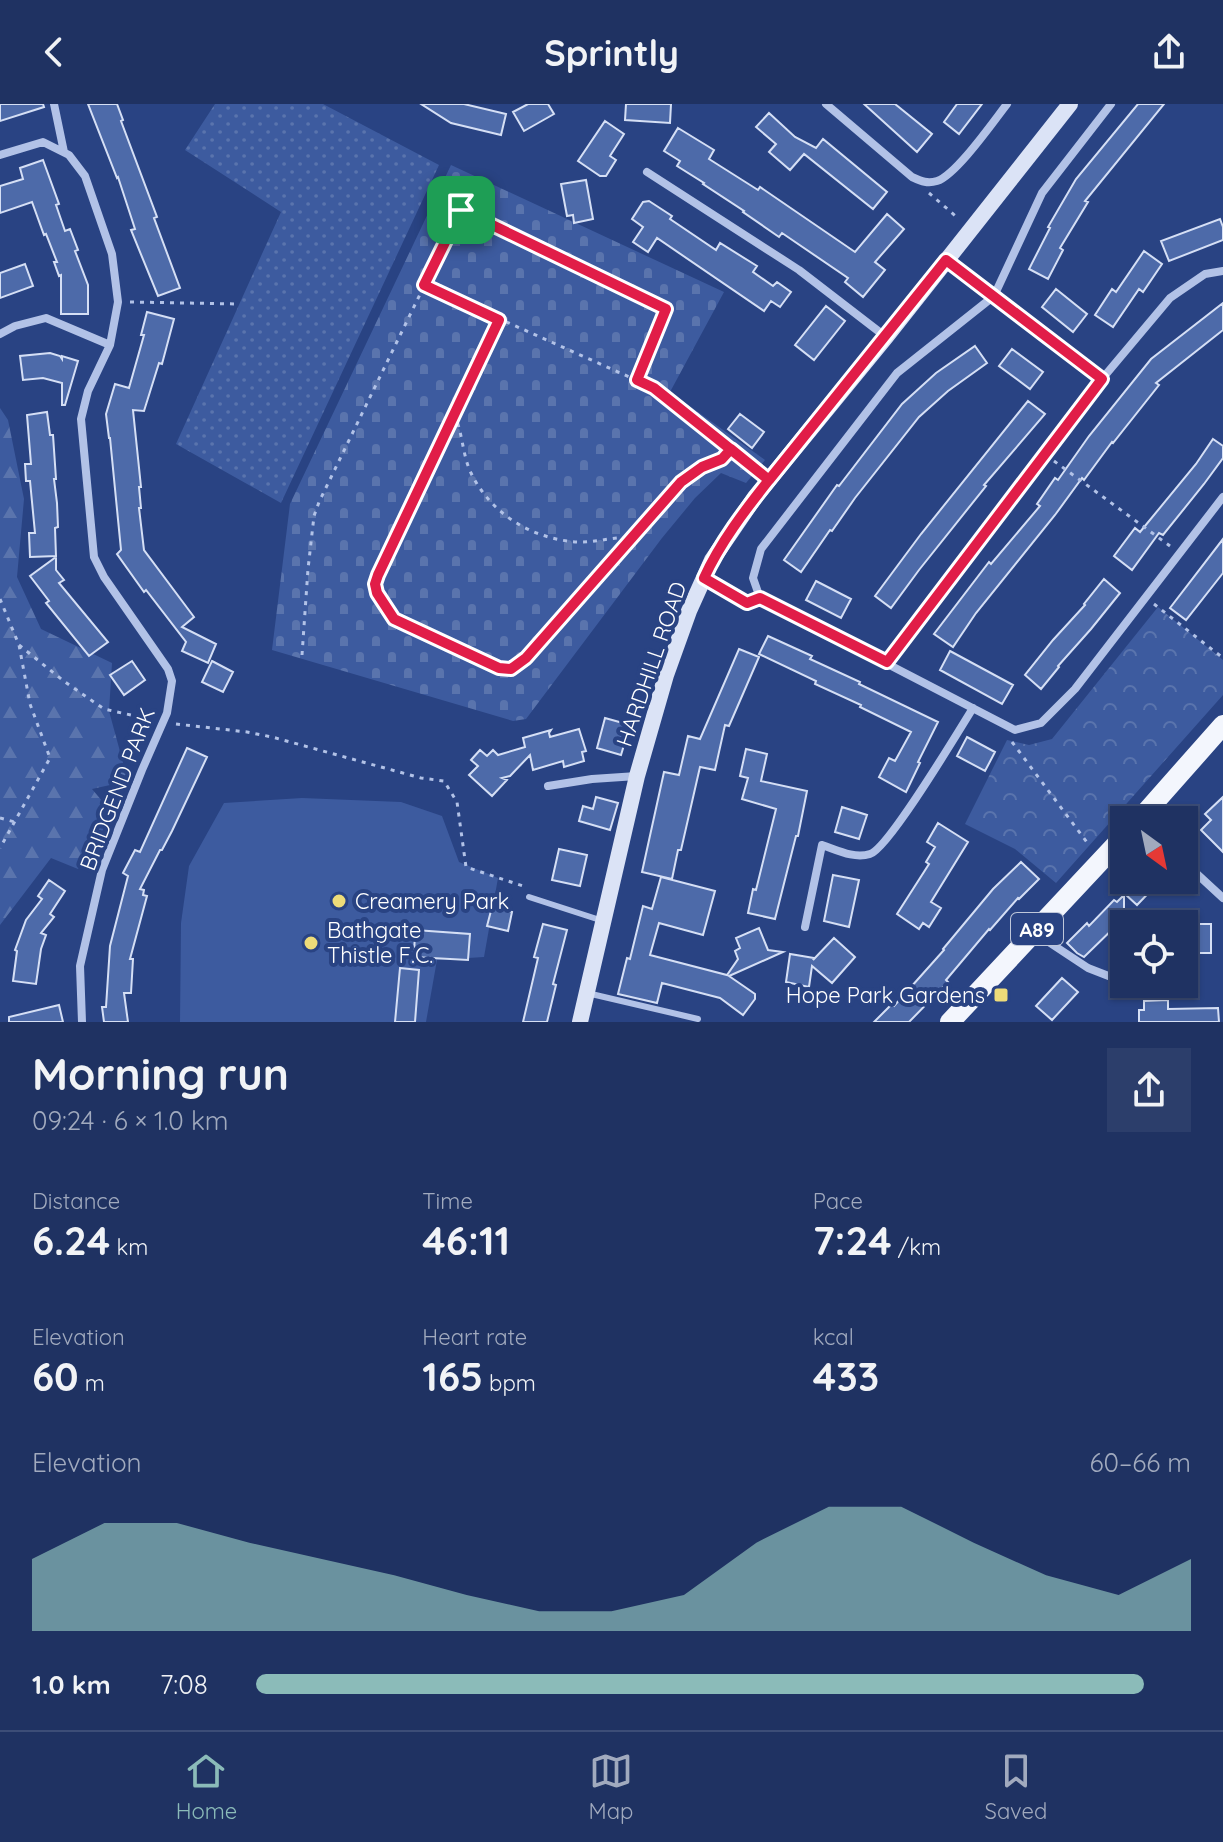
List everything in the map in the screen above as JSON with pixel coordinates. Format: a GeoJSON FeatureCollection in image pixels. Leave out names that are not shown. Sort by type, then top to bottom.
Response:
{"type":"FeatureCollection","features":[{"type":"Feature","properties":{"kind":"main road","name":"HARDHILL ROAD"},"geometry":{"type":"LineString","coordinates":[[580,1022],[637,776],[666,675],[689,611],[712,560],[755,497],[1070,104]]}},
{"type":"Feature","properties":{"kind":"main road"},"geometry":{"type":"LineString","coordinates":[[1151,806],[1223,725]]}},
{"type":"Feature","properties":{"kind":"main road","name":"A89"},"geometry":{"type":"LineString","coordinates":[[950,1022],[1110,851]]}},
{"type":"Feature","properties":{"kind":"street"},"geometry":{"type":"LineString","coordinates":[[54,104],[64,152]]}},
{"type":"Feature","properties":{"kind":"street"},"geometry":{"type":"LineString","coordinates":[[826,104],[912,177],[924,182],[946,177],[1007,104]]}},
{"type":"Feature","properties":{"kind":"street"},"geometry":{"type":"LineString","coordinates":[[1111,104],[1042,193],[994,296],[897,373],[761,549],[753,578],[760,598],[1015,730],[1041,723],[1075,689],[1223,497]]}},
{"type":"Feature","properties":{"kind":"street"},"geometry":{"type":"LineString","coordinates":[[0,155],[43,142],[64,152]]}},
{"type":"Feature","properties":{"kind":"street","name":"BRIDGEND PARK"},"geometry":{"type":"LineString","coordinates":[[64,152],[85,176],[112,254],[118,302],[110,345],[88,391],[81,419],[94,557],[104,577],[168,669],[172,681],[167,713],[102,870],[80,966],[82,1022]]}},
{"type":"Feature","properties":{"kind":"street"},"geometry":{"type":"LineString","coordinates":[[647,172],[799,270],[886,337]]}},
{"type":"Feature","properties":{"kind":"street"},"geometry":{"type":"LineString","coordinates":[[946,260],[1102,379]]}},
{"type":"Feature","properties":{"kind":"street"},"geometry":{"type":"LineString","coordinates":[[887,662],[1102,379],[1170,298],[1205,274],[1223,271]]}},
{"type":"Feature","properties":{"kind":"street"},"geometry":{"type":"LineString","coordinates":[[0,334],[15,326],[46,318],[110,345]]}},
{"type":"Feature","properties":{"kind":"street"},"geometry":{"type":"LineString","coordinates":[[805,927],[822,845],[858,856],[874,854],[895,830],[973,708]]}},
{"type":"Feature","properties":{"kind":"street"},"geometry":{"type":"LineString","coordinates":[[548,786],[637,776]]}},
{"type":"Feature","properties":{"kind":"street"},"geometry":{"type":"LineString","coordinates":[[1198,875],[1223,898]]}},
{"type":"Feature","properties":{"kind":"street"},"geometry":{"type":"LineString","coordinates":[[1034,933],[1088,968],[1110,977]]}},
{"type":"Feature","properties":{"kind":"lane"},"geometry":{"type":"LineString","coordinates":[[529,897],[604,921]]}},
{"type":"Feature","properties":{"kind":"lane"},"geometry":{"type":"LineString","coordinates":[[587,993],[698,1019]]}},
{"type":"Feature","properties":{"kind":"path"},"geometry":{"type":"LineString","coordinates":[[924,182],[930,195],[955,215]]}},
{"type":"Feature","properties":{"kind":"path"},"geometry":{"type":"LineString","coordinates":[[302,655],[311,542],[319,502],[461,210],[666,309],[637,380]]}},
{"type":"Feature","properties":{"kind":"path"},"geometry":{"type":"LineString","coordinates":[[424,285],[654,388],[769,480]]}},
{"type":"Feature","properties":{"kind":"path"},"geometry":{"type":"LineString","coordinates":[[118,302],[239,304]]}},
{"type":"Feature","properties":{"kind":"path"},"geometry":{"type":"LineString","coordinates":[[499,320],[378,575],[375,584],[377,593],[394,619],[499,668],[511,669],[526,658],[681,482],[702,467],[722,459],[731,449]]}},
{"type":"Feature","properties":{"kind":"path"},"geometry":{"type":"LineString","coordinates":[[454,414],[471,472],[496,510],[513,522],[532,532],[557,539],[580,542],[633,538]]}},
{"type":"Feature","properties":{"kind":"path"},"geometry":{"type":"LineString","coordinates":[[1045,454],[1180,553]]}},
{"type":"Feature","properties":{"kind":"path"},"geometry":{"type":"LineString","coordinates":[[704,578],[747,603],[760,598]]}},
{"type":"Feature","properties":{"kind":"path"},"geometry":{"type":"LineString","coordinates":[[1146,597],[1223,658]]}},
{"type":"Feature","properties":{"kind":"path"},"geometry":{"type":"LineString","coordinates":[[0,599],[19,645],[30,704],[50,758],[0,848]]}},
{"type":"Feature","properties":{"kind":"path"},"geometry":{"type":"LineString","coordinates":[[19,645],[104,709],[163,723],[247,732],[421,778],[444,781],[457,802],[466,867],[536,890]]}},
{"type":"Feature","properties":{"kind":"path"},"geometry":{"type":"LineString","coordinates":[[1015,730],[1010,739],[1101,861]]}},
{"type":"Feature","properties":{"kind":"path"},"geometry":{"type":"LineString","coordinates":[[0,818],[15,822]]}},
{"type":"Feature","properties":{"kind":"green space"},"geometry":{"type":"Polygon","coordinates":[[[215,104],[323,104],[439,165],[281,503],[176,444],[281,212],[185,150],[215,104]]]}},
{"type":"Feature","properties":{"kind":"green space"},"geometry":{"type":"Polygon","coordinates":[[[451,165],[724,292],[670,392],[765,460],[746,483],[721,473],[695,498],[526,719],[513,721],[272,650],[290,504],[451,165]]]}},
{"type":"Feature","properties":{"kind":"green space"},"geometry":{"type":"Polygon","coordinates":[[[0,408],[8,420],[24,499],[17,577],[41,629],[112,663],[109,711],[128,781],[92,789],[113,814],[78,869],[51,858],[0,925],[0,408]]]}},
{"type":"Feature","properties":{"kind":"green space"},"geometry":{"type":"Polygon","coordinates":[[[1158,607],[1223,660],[1223,695],[1124,806],[1110,806],[1110,822],[1056,883],[1015,849],[965,824],[1007,740],[1029,745],[1052,739],[1158,607]]]}},
{"type":"Feature","properties":{"kind":"green space","name":"Creamery Park"},"geometry":{"type":"Polygon","coordinates":[[[302,798],[401,802],[442,816],[459,862],[498,878],[484,957],[437,960],[426,1022],[180,1022],[181,923],[189,866],[224,803],[302,798]]]}},
{"type":"Feature","properties":{"kind":"building"},"geometry":{"type":"Polygon","coordinates":[[[0,104],[43,104],[44,107],[0,121],[0,104]]]}},
{"type":"Feature","properties":{"kind":"building"},"geometry":{"type":"Polygon","coordinates":[[[88,104],[117,104],[180,288],[158,296],[131,230],[135,229],[118,177],[88,104]]]}},
{"type":"Feature","properties":{"kind":"building"},"geometry":{"type":"Polygon","coordinates":[[[421,104],[464,104],[506,114],[501,135],[451,123],[421,104]]]}},
{"type":"Feature","properties":{"kind":"building"},"geometry":{"type":"Polygon","coordinates":[[[528,104],[548,104],[554,114],[524,131],[513,112],[528,104]]]}},
{"type":"Feature","properties":{"kind":"building"},"geometry":{"type":"Polygon","coordinates":[[[626,104],[671,104],[670,123],[625,120],[626,104]]]}},
{"type":"Feature","properties":{"kind":"building"},"geometry":{"type":"Polygon","coordinates":[[[864,104],[895,104],[932,134],[917,152],[864,104]]]}},
{"type":"Feature","properties":{"kind":"building"},"geometry":{"type":"Polygon","coordinates":[[[957,104],[982,104],[959,134],[944,122],[957,104]]]}},
{"type":"Feature","properties":{"kind":"building"},"geometry":{"type":"Polygon","coordinates":[[[1138,104],[1164,104],[1085,201],[1088,202],[1060,248],[1063,250],[1048,279],[1029,269],[1048,227],[1076,179],[1138,104]]]}},
{"type":"Feature","properties":{"kind":"building"},"geometry":{"type":"Polygon","coordinates":[[[769,113],[795,137],[816,148],[823,139],[887,192],[873,209],[804,154],[790,170],[769,152],[776,144],[756,127],[769,113]]]}},
{"type":"Feature","properties":{"kind":"building"},"geometry":{"type":"Polygon","coordinates":[[[605,121],[624,134],[610,156],[616,160],[606,176],[600,176],[578,161],[605,121]]]}},
{"type":"Feature","properties":{"kind":"building"},"geometry":{"type":"Polygon","coordinates":[[[678,128],[714,150],[709,159],[758,190],[760,187],[855,252],[887,214],[904,229],[875,262],[885,270],[863,297],[845,282],[848,278],[782,233],[779,237],[677,166],[680,161],[664,151],[678,128]]]}},
{"type":"Feature","properties":{"kind":"building"},"geometry":{"type":"Polygon","coordinates":[[[43,160],[65,231],[70,229],[78,250],[75,251],[88,285],[88,314],[61,314],[61,275],[32,202],[0,213],[0,186],[23,179],[20,168],[43,160]]]}},
{"type":"Feature","properties":{"kind":"building"},"geometry":{"type":"Polygon","coordinates":[[[586,180],[593,219],[574,223],[573,215],[567,216],[561,184],[586,180]]]}},
{"type":"Feature","properties":{"kind":"building"},"geometry":{"type":"Polygon","coordinates":[[[649,201],[716,250],[720,243],[757,266],[753,272],[773,286],[777,282],[791,292],[780,307],[771,301],[764,311],[657,238],[648,252],[633,242],[643,227],[632,219],[643,202],[649,201]]]}},
{"type":"Feature","properties":{"kind":"building"},"geometry":{"type":"Polygon","coordinates":[[[1220,219],[1223,240],[1169,261],[1161,241],[1220,219]]]}},
{"type":"Feature","properties":{"kind":"building"},"geometry":{"type":"Polygon","coordinates":[[[1144,251],[1162,264],[1143,292],[1139,289],[1113,327],[1095,315],[1112,289],[1116,292],[1144,251]]]}},
{"type":"Feature","properties":{"kind":"building"},"geometry":{"type":"Polygon","coordinates":[[[25,264],[33,286],[0,298],[0,273],[25,264]]]}},
{"type":"Feature","properties":{"kind":"building"},"geometry":{"type":"Polygon","coordinates":[[[1056,289],[1087,314],[1073,332],[1042,307],[1056,289]]]}},
{"type":"Feature","properties":{"kind":"building"},"geometry":{"type":"Polygon","coordinates":[[[1223,303],[1223,330],[1156,383],[1159,385],[1084,480],[1082,478],[953,647],[934,634],[989,562],[991,564],[1040,506],[1037,504],[1055,478],[1058,480],[1151,359],[1223,303]]]}},
{"type":"Feature","properties":{"kind":"building"},"geometry":{"type":"Polygon","coordinates":[[[826,306],[845,321],[814,360],[795,345],[826,306]]]}},
{"type":"Feature","properties":{"kind":"building"},"geometry":{"type":"Polygon","coordinates":[[[147,312],[174,319],[162,364],[159,363],[144,411],[133,410],[144,550],[194,617],[182,627],[216,644],[208,663],[182,651],[186,642],[117,554],[121,550],[106,414],[115,384],[129,388],[147,312]]]}},
{"type":"Feature","properties":{"kind":"building"},"geometry":{"type":"Polygon","coordinates":[[[975,346],[987,363],[919,417],[801,572],[784,560],[837,485],[902,404],[936,373],[975,346]]]}},
{"type":"Feature","properties":{"kind":"building"},"geometry":{"type":"Polygon","coordinates":[[[1012,349],[1043,372],[1030,389],[999,366],[1012,349]]]}},
{"type":"Feature","properties":{"kind":"building"},"geometry":{"type":"Polygon","coordinates":[[[50,353],[62,359],[62,356],[78,361],[65,405],[62,405],[62,383],[43,378],[23,380],[20,356],[50,353]]]}},
{"type":"Feature","properties":{"kind":"building"},"geometry":{"type":"Polygon","coordinates":[[[1028,401],[1045,414],[984,485],[891,608],[875,596],[1028,401]]]}},
{"type":"Feature","properties":{"kind":"building"},"geometry":{"type":"Polygon","coordinates":[[[47,412],[50,435],[53,435],[56,479],[56,556],[30,557],[29,533],[35,533],[30,481],[26,481],[25,464],[31,464],[27,415],[47,412]]]}},
{"type":"Feature","properties":{"kind":"building"},"geometry":{"type":"Polygon","coordinates":[[[740,414],[764,432],[752,448],[728,429],[740,414]]]}},
{"type":"Feature","properties":{"kind":"building"},"geometry":{"type":"Polygon","coordinates":[[[1213,439],[1223,446],[1223,458],[1132,570],[1114,556],[1135,528],[1140,532],[1213,439]]]}},
{"type":"Feature","properties":{"kind":"building"},"geometry":{"type":"Polygon","coordinates":[[[1223,539],[1223,573],[1186,620],[1170,608],[1223,539]]]}},
{"type":"Feature","properties":{"kind":"building"},"geometry":{"type":"Polygon","coordinates":[[[56,557],[56,570],[64,580],[59,583],[108,642],[89,656],[46,603],[49,601],[30,576],[56,557]]]}},
{"type":"Feature","properties":{"kind":"building"},"geometry":{"type":"Polygon","coordinates":[[[1104,579],[1120,593],[1041,689],[1025,675],[1104,579]]]}},
{"type":"Feature","properties":{"kind":"building"},"geometry":{"type":"Polygon","coordinates":[[[816,581],[851,599],[841,618],[806,600],[816,581]]]}},
{"type":"Feature","properties":{"kind":"building"},"geometry":{"type":"Polygon","coordinates":[[[768,636],[938,722],[906,792],[879,777],[889,758],[895,761],[911,732],[759,654],[768,636]]]}},
{"type":"Feature","properties":{"kind":"building"},"geometry":{"type":"Polygon","coordinates":[[[739,649],[759,657],[729,726],[725,725],[715,770],[700,767],[672,879],[642,872],[664,772],[679,775],[688,736],[700,739],[739,649]]]}},
{"type":"Feature","properties":{"kind":"building"},"geometry":{"type":"Polygon","coordinates":[[[950,651],[1013,685],[1002,704],[940,670],[950,651]]]}},
{"type":"Feature","properties":{"kind":"building"},"geometry":{"type":"Polygon","coordinates":[[[132,661],[145,680],[124,695],[110,675],[132,661]]]}},
{"type":"Feature","properties":{"kind":"building"},"geometry":{"type":"Polygon","coordinates":[[[212,661],[233,672],[223,692],[202,682],[212,661]]]}},
{"type":"Feature","properties":{"kind":"building"},"geometry":{"type":"Polygon","coordinates":[[[605,718],[630,725],[621,755],[597,748],[605,718]]]}},
{"type":"Feature","properties":{"kind":"building"},"geometry":{"type":"Polygon","coordinates":[[[579,729],[586,751],[582,752],[584,761],[564,767],[563,761],[533,770],[530,755],[510,776],[502,778],[507,780],[492,796],[469,775],[478,766],[471,760],[480,750],[487,756],[493,750],[498,755],[525,747],[523,738],[551,730],[550,737],[579,729]]]}},
{"type":"Feature","properties":{"kind":"building"},"geometry":{"type":"Polygon","coordinates":[[[967,737],[995,752],[985,771],[957,756],[967,737]]]}},
{"type":"Feature","properties":{"kind":"building"},"geometry":{"type":"Polygon","coordinates":[[[187,748],[207,757],[140,889],[147,896],[130,959],[133,959],[131,993],[124,993],[128,1022],[104,1022],[102,1007],[106,1007],[110,946],[128,876],[123,873],[135,850],[140,852],[187,748]]]}},
{"type":"Feature","properties":{"kind":"building"},"geometry":{"type":"Polygon","coordinates":[[[746,749],[767,754],[761,781],[807,791],[775,919],[748,913],[776,809],[742,799],[748,778],[740,776],[746,749]]]}},
{"type":"Feature","properties":{"kind":"building"},"geometry":{"type":"Polygon","coordinates":[[[596,797],[618,803],[610,830],[579,821],[583,806],[593,809],[596,797]]]}},
{"type":"Feature","properties":{"kind":"building"},"geometry":{"type":"Polygon","coordinates":[[[1223,797],[1223,852],[1201,830],[1211,820],[1205,814],[1223,797]]]}},
{"type":"Feature","properties":{"kind":"building"},"geometry":{"type":"Polygon","coordinates":[[[842,807],[867,815],[859,839],[835,832],[842,807]]]}},
{"type":"Feature","properties":{"kind":"building"},"geometry":{"type":"Polygon","coordinates":[[[938,823],[968,842],[931,902],[941,908],[929,927],[923,923],[919,929],[897,914],[929,864],[926,862],[935,847],[927,842],[938,823]]]}},
{"type":"Feature","properties":{"kind":"building"},"geometry":{"type":"Polygon","coordinates":[[[559,849],[587,855],[580,886],[552,880],[559,849]]]}},
{"type":"Feature","properties":{"kind":"building"},"geometry":{"type":"Polygon","coordinates":[[[1021,862],[1039,879],[989,929],[946,980],[948,982],[909,1022],[874,1022],[891,1005],[894,1006],[993,889],[1021,862]]]}},
{"type":"Feature","properties":{"kind":"building"},"geometry":{"type":"Polygon","coordinates":[[[833,875],[859,880],[849,927],[824,921],[833,875]]]}},
{"type":"Feature","properties":{"kind":"building"},"geometry":{"type":"Polygon","coordinates":[[[661,877],[715,891],[703,935],[659,923],[650,955],[727,975],[738,959],[735,951],[740,948],[736,938],[759,928],[768,950],[783,952],[729,976],[755,994],[755,999],[743,1015],[720,998],[662,983],[657,1003],[618,994],[643,906],[652,909],[661,877]]]}},
{"type":"Feature","properties":{"kind":"building"},"geometry":{"type":"Polygon","coordinates":[[[49,880],[65,891],[50,914],[54,917],[41,933],[46,935],[36,984],[13,981],[15,950],[26,920],[42,899],[38,896],[49,880]]]}},
{"type":"Feature","properties":{"kind":"building"},"geometry":{"type":"Polygon","coordinates":[[[1125,894],[1148,894],[1137,905],[1125,894]]]}},
{"type":"Feature","properties":{"kind":"building"},"geometry":{"type":"Polygon","coordinates":[[[1124,895],[1124,910],[1110,910],[1110,932],[1084,957],[1077,953],[1067,943],[1114,900],[1117,902],[1124,895]]]}},
{"type":"Feature","properties":{"kind":"building"},"geometry":{"type":"Polygon","coordinates":[[[492,907],[512,912],[508,931],[487,926],[492,907]]]}},
{"type":"Feature","properties":{"kind":"building"},"geometry":{"type":"Polygon","coordinates":[[[543,924],[567,930],[553,984],[556,985],[547,1022],[523,1022],[538,958],[534,957],[543,924]]]}},
{"type":"Feature","properties":{"kind":"building"},"geometry":{"type":"Polygon","coordinates":[[[1198,924],[1211,924],[1211,953],[1198,953],[1198,924]]]}},
{"type":"Feature","properties":{"kind":"building"},"geometry":{"type":"Polygon","coordinates":[[[415,930],[470,934],[468,960],[414,957],[415,930]]]}},
{"type":"Feature","properties":{"kind":"building"},"geometry":{"type":"Polygon","coordinates":[[[834,938],[855,957],[832,983],[812,966],[809,987],[786,982],[790,954],[813,960],[834,938]]]}},
{"type":"Feature","properties":{"kind":"building"},"geometry":{"type":"Polygon","coordinates":[[[400,968],[419,970],[415,1022],[395,1022],[400,968]]]}},
{"type":"Feature","properties":{"kind":"building"},"geometry":{"type":"Polygon","coordinates":[[[1062,978],[1078,992],[1052,1020],[1036,1006],[1062,978]]]}},
{"type":"Feature","properties":{"kind":"building"},"geometry":{"type":"Polygon","coordinates":[[[1168,1000],[1168,1009],[1218,1008],[1219,1022],[1139,1022],[1139,1010],[1144,1010],[1144,1001],[1168,1000]]]}},
{"type":"Feature","properties":{"kind":"building"},"geometry":{"type":"Polygon","coordinates":[[[59,1005],[63,1022],[9,1022],[9,1017],[59,1005]]]}},
{"type":"Feature","properties":{"kind":"place","name":"Creamery Park"},"geometry":{"type":"Point","coordinates":[339,901]}},
{"type":"Feature","properties":{"kind":"place","name":"Bathgate Thistle F.C."},"geometry":{"type":"Point","coordinates":[311,943]}},
{"type":"Feature","properties":{"kind":"place","name":"Hope Park Gardens"},"geometry":{"type":"Point","coordinates":[1001,995]}},
{"type":"Feature","properties":{"kind":"route"},"geometry":{"type":"LineString","coordinates":[[461,210],[424,285],[499,320],[375,584],[377,593],[394,619],[499,668],[511,669],[526,658],[681,482],[702,467],[722,459],[731,449],[769,480],[712,560],[704,578],[747,603],[760,598],[887,662],[1102,379],[946,260],[769,480],[731,449],[654,388],[637,380],[666,309],[461,210]]}}]}
